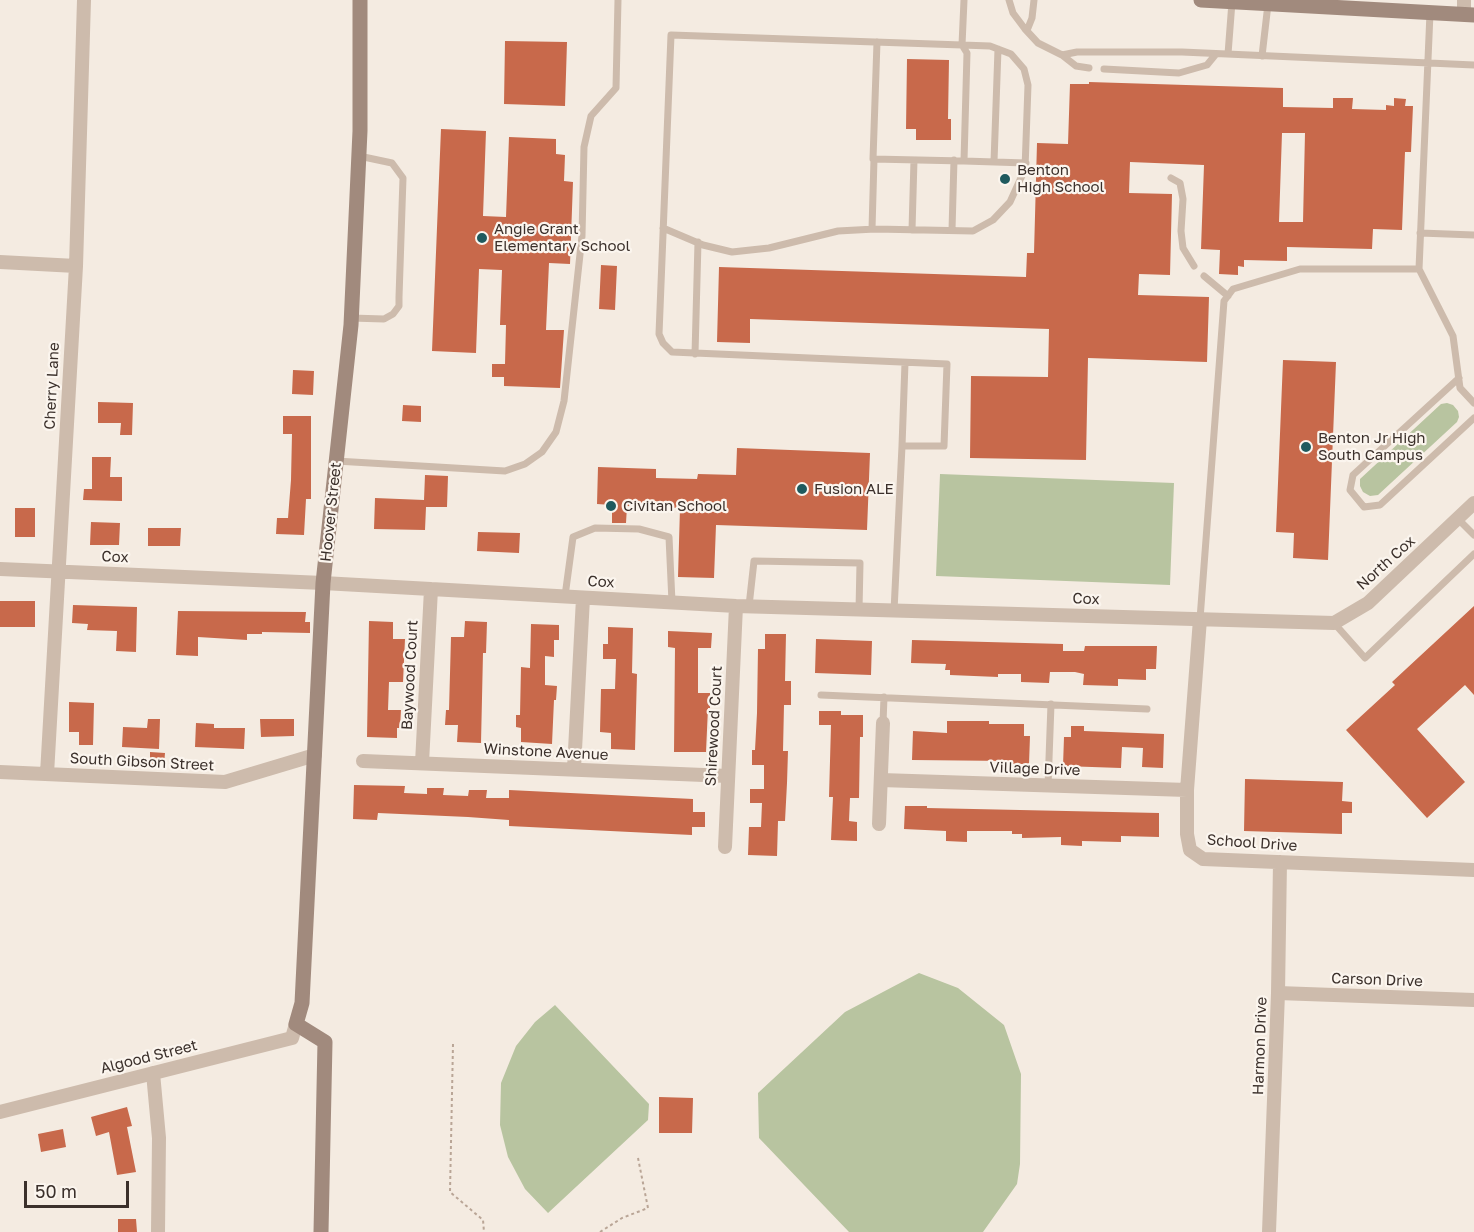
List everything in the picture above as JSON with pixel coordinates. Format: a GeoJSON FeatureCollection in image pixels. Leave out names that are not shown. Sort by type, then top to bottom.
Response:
{"type":"FeatureCollection","features":[{"type":"Feature","properties":{"kind":"street","name":"Cherry Lane"},"geometry":{"type":"LineString","coordinates":[[47,774],[76,266],[84,0]]}},
{"type":"Feature","properties":{"kind":"street","name":"Hoover Street"},"geometry":{"type":"LineString","coordinates":[[296,1024],[302,1003],[323,583],[351,318],[359,156],[360,0]]}},
{"type":"Feature","properties":{"kind":"street"},"geometry":{"type":"LineString","coordinates":[[1201,0],[1287,3],[1430,13],[1468,10]]}},
{"type":"Feature","properties":{"kind":"street"},"geometry":{"type":"LineString","coordinates":[[0,262],[76,266]]}},
{"type":"Feature","properties":{"kind":"street","name":"North Cox"},"geometry":{"type":"LineString","coordinates":[[1334,623],[1368,603],[1474,503]]}},
{"type":"Feature","properties":{"kind":"street","name":"Cox"},"geometry":{"type":"LineString","coordinates":[[0,569],[323,583],[742,606],[1200,619]]}},
{"type":"Feature","properties":{"kind":"street","name":"Baywood Court"},"geometry":{"type":"LineString","coordinates":[[422,763],[431,589]]}},
{"type":"Feature","properties":{"kind":"street"},"geometry":{"type":"LineString","coordinates":[[574,770],[583,598]]}},
{"type":"Feature","properties":{"kind":"street","name":"Shirewood Court"},"geometry":{"type":"LineString","coordinates":[[725,847],[728,776],[742,606]]}},
{"type":"Feature","properties":{"kind":"street"},"geometry":{"type":"LineString","coordinates":[[1200,619],[1334,623]]}},
{"type":"Feature","properties":{"kind":"street","name":"School Drive"},"geometry":{"type":"LineString","coordinates":[[1200,619],[1187,790],[1187,834],[1190,850],[1203,859],[1474,870]]}},
{"type":"Feature","properties":{"kind":"street"},"geometry":{"type":"LineString","coordinates":[[879,824],[883,723]]}},
{"type":"Feature","properties":{"kind":"street","name":"South Gibson Street"},"geometry":{"type":"LineString","coordinates":[[0,772],[225,782],[315,755]]}},
{"type":"Feature","properties":{"kind":"street","name":"Winstone Avenue"},"geometry":{"type":"LineString","coordinates":[[363,761],[728,776]]}},
{"type":"Feature","properties":{"kind":"street","name":"Village Drive"},"geometry":{"type":"LineString","coordinates":[[881,780],[1187,790]]}},
{"type":"Feature","properties":{"kind":"street","name":"Harmon Drive"},"geometry":{"type":"LineString","coordinates":[[1269,1232],[1278,993],[1280,862]]}},
{"type":"Feature","properties":{"kind":"street","name":"Carson Drive"},"geometry":{"type":"LineString","coordinates":[[1278,993],[1474,1000]]}},
{"type":"Feature","properties":{"kind":"street"},"geometry":{"type":"LineString","coordinates":[[296,1024],[325,1042],[321,1232]]}},
{"type":"Feature","properties":{"kind":"street","name":"Algood Street"},"geometry":{"type":"LineString","coordinates":[[0,1112],[292,1038],[296,1024]]}},
{"type":"Feature","properties":{"kind":"street"},"geometry":{"type":"LineString","coordinates":[[153,1072],[159,1138],[158,1232]]}},
{"type":"Feature","properties":{"kind":"lane"},"geometry":{"type":"LineString","coordinates":[[336,461],[505,471],[525,465],[542,452],[556,432],[564,401],[582,236],[584,147],[591,116],[616,88],[618,0]]}},
{"type":"Feature","properties":{"kind":"lane"},"geometry":{"type":"LineString","coordinates":[[964,0],[962,45],[967,53],[964,161]]}},
{"type":"Feature","properties":{"kind":"lane"},"geometry":{"type":"LineString","coordinates":[[1009,0],[1013,13],[1038,43],[1062,55],[1076,66],[1089,69]]}},
{"type":"Feature","properties":{"kind":"lane"},"geometry":{"type":"LineString","coordinates":[[1025,28],[1028,28],[1032,18],[1034,0]]}},
{"type":"Feature","properties":{"kind":"lane"},"geometry":{"type":"LineString","coordinates":[[1227,54],[1232,2]]}},
{"type":"Feature","properties":{"kind":"lane"},"geometry":{"type":"LineString","coordinates":[[1262,56],[1268,4]]}},
{"type":"Feature","properties":{"kind":"lane"},"geometry":{"type":"LineString","coordinates":[[1430,13],[1419,268],[1453,336],[1460,388],[1474,404]]}},
{"type":"Feature","properties":{"kind":"lane"},"geometry":{"type":"LineString","coordinates":[[663,228],[732,252],[769,248],[838,231],[872,229],[973,231],[993,220],[1010,202],[1026,163],[1028,85],[1024,69],[1011,54],[990,46],[671,35],[663,228],[659,334],[663,343],[672,352],[695,354],[947,364],[944,446],[902,446]]}},
{"type":"Feature","properties":{"kind":"lane"},"geometry":{"type":"LineString","coordinates":[[872,229],[877,42]]}},
{"type":"Feature","properties":{"kind":"lane"},"geometry":{"type":"LineString","coordinates":[[994,162],[998,49]]}},
{"type":"Feature","properties":{"kind":"lane"},"geometry":{"type":"LineString","coordinates":[[1062,55],[1089,52],[1182,51],[1474,65]]}},
{"type":"Feature","properties":{"kind":"lane"},"geometry":{"type":"LineString","coordinates":[[1104,69],[1179,73],[1207,65],[1216,54]]}},
{"type":"Feature","properties":{"kind":"lane"},"geometry":{"type":"LineString","coordinates":[[351,318],[384,319],[393,314],[399,306],[403,178],[392,163],[359,156]]}},
{"type":"Feature","properties":{"kind":"lane"},"geometry":{"type":"LineString","coordinates":[[874,159],[1026,163]]}},
{"type":"Feature","properties":{"kind":"lane"},"geometry":{"type":"LineString","coordinates":[[912,230],[914,160]]}},
{"type":"Feature","properties":{"kind":"lane"},"geometry":{"type":"LineString","coordinates":[[952,230],[954,160]]}},
{"type":"Feature","properties":{"kind":"lane"},"geometry":{"type":"LineString","coordinates":[[1171,178],[1180,183],[1183,199],[1181,231],[1183,248],[1194,266]]}},
{"type":"Feature","properties":{"kind":"lane"},"geometry":{"type":"LineString","coordinates":[[1420,233],[1474,235]]}},
{"type":"Feature","properties":{"kind":"lane"},"geometry":{"type":"LineString","coordinates":[[695,354],[698,242]]}},
{"type":"Feature","properties":{"kind":"lane"},"geometry":{"type":"LineString","coordinates":[[1200,619],[1224,302],[1233,289],[1300,269],[1419,268]]}},
{"type":"Feature","properties":{"kind":"lane"},"geometry":{"type":"LineString","coordinates":[[1204,276],[1228,296]]}},
{"type":"Feature","properties":{"kind":"lane"},"geometry":{"type":"LineString","coordinates":[[894,610],[905,363]]}},
{"type":"Feature","properties":{"kind":"lane"},"geometry":{"type":"LineString","coordinates":[[1459,378],[1353,475],[1350,490],[1364,507],[1380,505],[1474,418]]}},
{"type":"Feature","properties":{"kind":"lane"},"geometry":{"type":"LineString","coordinates":[[1458,519],[1474,535]]}},
{"type":"Feature","properties":{"kind":"lane"},"geometry":{"type":"LineString","coordinates":[[565,596],[573,537],[595,528],[639,529],[669,537],[672,602]]}},
{"type":"Feature","properties":{"kind":"lane"},"geometry":{"type":"LineString","coordinates":[[1334,623],[1365,658],[1474,554]]}},
{"type":"Feature","properties":{"kind":"lane"},"geometry":{"type":"LineString","coordinates":[[742,606],[754,561],[860,563],[859,610]]}},
{"type":"Feature","properties":{"kind":"lane"},"geometry":{"type":"LineString","coordinates":[[821,695],[1147,708]]}},
{"type":"Feature","properties":{"kind":"lane"},"geometry":{"type":"LineString","coordinates":[[883,723],[884,697]]}},
{"type":"Feature","properties":{"kind":"lane"},"geometry":{"type":"LineString","coordinates":[[1048,786],[1051,704]]}},
{"type":"Feature","properties":{"kind":"path"},"geometry":{"type":"LineString","coordinates":[[453,1044],[450,1192],[483,1220],[484,1232]]}},
{"type":"Feature","properties":{"kind":"path"},"geometry":{"type":"LineString","coordinates":[[600,1232],[622,1218],[648,1208],[638,1158]]}},
{"type":"Feature","properties":{"kind":"green space"},"geometry":{"type":"Polygon","coordinates":[[[1441,404],[1453,405],[1458,411],[1457,422],[1378,495],[1370,496],[1363,492],[1360,479],[1441,404]]]}},
{"type":"Feature","properties":{"kind":"green space"},"geometry":{"type":"Polygon","coordinates":[[[940,474],[1174,483],[1170,585],[936,576],[940,474]]]}},
{"type":"Feature","properties":{"kind":"green space"},"geometry":{"type":"Polygon","coordinates":[[[919,973],[958,988],[1004,1025],[1021,1074],[1020,1164],[1017,1184],[983,1232],[849,1232],[759,1138],[758,1093],[845,1012],[919,973]]]}},
{"type":"Feature","properties":{"kind":"green space"},"geometry":{"type":"Polygon","coordinates":[[[555,1005],[649,1104],[648,1120],[548,1213],[525,1189],[508,1157],[500,1125],[501,1083],[516,1046],[535,1022],[555,1005]]]}},
{"type":"Feature","properties":{"kind":"building"},"geometry":{"type":"Polygon","coordinates":[[[505,41],[567,42],[565,106],[504,104],[505,41]]]}},
{"type":"Feature","properties":{"kind":"building"},"geometry":{"type":"Polygon","coordinates":[[[907,59],[949,60],[948,119],[951,119],[951,140],[916,140],[916,129],[906,129],[907,59]]]}},
{"type":"Feature","properties":{"kind":"building"},"geometry":{"type":"Polygon","coordinates":[[[1089,82],[1283,88],[1283,107],[1333,108],[1333,98],[1353,98],[1352,109],[1386,110],[1386,105],[1394,106],[1394,98],[1406,99],[1405,106],[1413,106],[1411,152],[1405,152],[1402,230],[1373,229],[1372,249],[1287,247],[1287,261],[1244,260],[1244,267],[1238,266],[1238,275],[1219,274],[1220,250],[1201,249],[1204,165],[1130,162],[1129,193],[1172,194],[1170,275],[1139,274],[1138,295],[1209,297],[1207,362],[1088,358],[1086,460],[970,458],[971,376],[1048,377],[1049,329],[750,319],[750,343],[717,342],[719,267],[1026,277],[1027,253],[1034,253],[1037,143],[1068,144],[1070,84],[1089,84],[1089,82]],[[1282,133],[1279,222],[1303,222],[1305,133],[1282,133]]]}},
{"type":"Feature","properties":{"kind":"building"},"geometry":{"type":"Polygon","coordinates":[[[441,129],[486,131],[483,216],[506,217],[509,137],[556,139],[556,154],[565,155],[564,181],[573,182],[570,264],[549,263],[546,330],[564,330],[560,388],[504,386],[504,377],[492,377],[492,364],[505,364],[506,325],[500,325],[502,270],[479,269],[476,353],[432,351],[441,129]]]}},
{"type":"Feature","properties":{"kind":"building"},"geometry":{"type":"Polygon","coordinates":[[[601,265],[617,266],[615,310],[599,309],[601,265]]]}},
{"type":"Feature","properties":{"kind":"building","name":"Benton Jr High South Campus"},"geometry":{"type":"Polygon","coordinates":[[[1283,360],[1336,362],[1328,560],[1293,558],[1294,533],[1276,532],[1283,360]]]}},
{"type":"Feature","properties":{"kind":"building"},"geometry":{"type":"Polygon","coordinates":[[[293,370],[314,371],[313,395],[292,394],[293,370]]]}},
{"type":"Feature","properties":{"kind":"building"},"geometry":{"type":"Polygon","coordinates":[[[98,402],[133,403],[132,435],[120,435],[121,423],[98,423],[98,402]]]}},
{"type":"Feature","properties":{"kind":"building"},"geometry":{"type":"Polygon","coordinates":[[[403,405],[421,406],[421,422],[402,421],[403,405]]]}},
{"type":"Feature","properties":{"kind":"building"},"geometry":{"type":"Polygon","coordinates":[[[283,416],[311,416],[311,499],[306,499],[304,535],[276,534],[277,518],[288,518],[291,480],[292,434],[283,434],[283,416]]]}},
{"type":"Feature","properties":{"kind":"building"},"geometry":{"type":"Polygon","coordinates":[[[737,448],[870,453],[867,530],[716,525],[714,578],[678,577],[680,508],[627,506],[626,523],[612,523],[612,505],[597,504],[598,467],[656,469],[656,478],[697,479],[698,474],[736,475],[737,448]]]}},
{"type":"Feature","properties":{"kind":"building"},"geometry":{"type":"Polygon","coordinates":[[[92,457],[111,457],[110,477],[122,477],[122,501],[83,500],[84,489],[92,489],[92,457]]]}},
{"type":"Feature","properties":{"kind":"building"},"geometry":{"type":"Polygon","coordinates":[[[425,475],[448,476],[447,507],[426,507],[425,530],[374,529],[375,498],[424,500],[425,475]]]}},
{"type":"Feature","properties":{"kind":"building"},"geometry":{"type":"Polygon","coordinates":[[[15,508],[35,508],[35,537],[15,537],[15,508]]]}},
{"type":"Feature","properties":{"kind":"building"},"geometry":{"type":"Polygon","coordinates":[[[91,522],[120,523],[119,545],[90,545],[91,522]]]}},
{"type":"Feature","properties":{"kind":"building"},"geometry":{"type":"Polygon","coordinates":[[[148,528],[181,528],[180,546],[148,546],[148,528]]]}},
{"type":"Feature","properties":{"kind":"building"},"geometry":{"type":"Polygon","coordinates":[[[478,532],[520,533],[519,553],[477,551],[478,532]]]}},
{"type":"Feature","properties":{"kind":"building"},"geometry":{"type":"Polygon","coordinates":[[[0,601],[35,601],[35,627],[0,627],[0,601]]]}},
{"type":"Feature","properties":{"kind":"building"},"geometry":{"type":"Polygon","coordinates":[[[73,605],[137,607],[136,652],[116,651],[117,631],[87,630],[88,624],[72,623],[73,605]]]}},
{"type":"Feature","properties":{"kind":"building"},"geometry":{"type":"Polygon","coordinates":[[[1474,606],[1474,695],[1465,685],[1417,729],[1465,782],[1427,818],[1346,730],[1395,685],[1392,682],[1474,606]]]}},
{"type":"Feature","properties":{"kind":"building"},"geometry":{"type":"Polygon","coordinates":[[[178,611],[306,612],[305,622],[310,622],[310,633],[262,632],[262,634],[247,634],[247,640],[198,637],[198,656],[176,655],[178,611]]]}},
{"type":"Feature","properties":{"kind":"building"},"geometry":{"type":"Polygon","coordinates":[[[369,621],[393,622],[393,639],[405,639],[403,682],[389,682],[388,710],[401,710],[397,738],[367,737],[369,621]]]}},
{"type":"Feature","properties":{"kind":"building"},"geometry":{"type":"Polygon","coordinates":[[[465,621],[487,622],[486,653],[483,653],[481,743],[457,742],[458,725],[445,725],[446,710],[449,710],[451,637],[464,637],[465,621]]]}},
{"type":"Feature","properties":{"kind":"building"},"geometry":{"type":"Polygon","coordinates":[[[531,624],[559,625],[559,640],[554,640],[554,657],[545,656],[545,685],[557,686],[552,744],[521,742],[521,728],[516,727],[516,715],[520,715],[521,667],[530,668],[531,624]]]}},
{"type":"Feature","properties":{"kind":"building"},"geometry":{"type":"Polygon","coordinates":[[[608,627],[633,628],[632,673],[637,674],[635,750],[611,749],[611,733],[600,732],[601,689],[615,689],[616,659],[603,659],[603,644],[608,644],[608,627]]]}},
{"type":"Feature","properties":{"kind":"building"},"geometry":{"type":"Polygon","coordinates":[[[668,631],[712,633],[711,648],[698,648],[698,693],[710,693],[706,752],[674,752],[675,648],[668,647],[668,631]]]}},
{"type":"Feature","properties":{"kind":"building"},"geometry":{"type":"Polygon","coordinates":[[[765,634],[786,634],[785,681],[791,681],[791,705],[784,705],[783,751],[788,751],[785,821],[778,821],[777,856],[748,855],[749,827],[761,827],[762,803],[750,803],[750,789],[764,789],[764,765],[752,765],[752,750],[755,750],[758,649],[765,649],[765,634]]]}},
{"type":"Feature","properties":{"kind":"building"},"geometry":{"type":"Polygon","coordinates":[[[816,639],[872,641],[871,675],[815,673],[816,639]]]}},
{"type":"Feature","properties":{"kind":"building"},"geometry":{"type":"Polygon","coordinates":[[[912,640],[1063,644],[1063,651],[1084,651],[1085,646],[1157,646],[1156,669],[1146,669],[1146,680],[1118,679],[1118,686],[1083,685],[1084,674],[1075,672],[1050,672],[1049,683],[1021,682],[1021,674],[998,674],[998,677],[950,675],[950,670],[945,670],[946,664],[911,663],[912,640]]]}},
{"type":"Feature","properties":{"kind":"building"},"geometry":{"type":"Polygon","coordinates":[[[69,702],[94,703],[93,745],[79,745],[79,732],[69,732],[69,702]]]}},
{"type":"Feature","properties":{"kind":"building"},"geometry":{"type":"Polygon","coordinates":[[[819,711],[841,711],[841,715],[863,715],[863,737],[860,737],[859,798],[850,798],[849,821],[857,822],[857,841],[831,840],[833,797],[829,797],[831,725],[819,725],[819,711]]]}},
{"type":"Feature","properties":{"kind":"building"},"geometry":{"type":"Polygon","coordinates":[[[148,719],[160,719],[159,749],[122,747],[123,727],[147,728],[148,719]]]}},
{"type":"Feature","properties":{"kind":"building"},"geometry":{"type":"Polygon","coordinates":[[[260,719],[294,719],[294,736],[261,737],[260,719]]]}},
{"type":"Feature","properties":{"kind":"building"},"geometry":{"type":"Polygon","coordinates":[[[947,721],[1024,724],[1024,736],[1030,736],[1029,764],[1009,764],[1009,761],[912,760],[913,731],[947,733],[947,721]]]}},
{"type":"Feature","properties":{"kind":"building"},"geometry":{"type":"Polygon","coordinates":[[[196,723],[214,724],[214,728],[245,728],[244,749],[195,747],[196,723]]]}},
{"type":"Feature","properties":{"kind":"building"},"geometry":{"type":"Polygon","coordinates":[[[1071,726],[1084,726],[1084,731],[1164,734],[1163,768],[1142,767],[1143,748],[1122,747],[1121,768],[1063,766],[1064,737],[1071,737],[1071,726]]]}},
{"type":"Feature","properties":{"kind":"building"},"geometry":{"type":"Polygon","coordinates":[[[150,752],[165,753],[164,765],[150,765],[150,752]]]}},
{"type":"Feature","properties":{"kind":"building"},"geometry":{"type":"Polygon","coordinates":[[[1245,779],[1343,782],[1342,801],[1352,802],[1352,813],[1342,813],[1342,834],[1244,831],[1245,779]]]}},
{"type":"Feature","properties":{"kind":"building"},"geometry":{"type":"Polygon","coordinates":[[[354,785],[405,786],[404,793],[427,794],[427,788],[444,788],[443,795],[468,796],[469,790],[487,790],[486,798],[509,798],[509,790],[693,799],[693,812],[705,812],[705,827],[692,827],[692,835],[509,826],[509,820],[468,817],[378,813],[377,820],[353,819],[354,785]]]}},
{"type":"Feature","properties":{"kind":"building"},"geometry":{"type":"Polygon","coordinates":[[[905,806],[1159,813],[1159,837],[1121,836],[1121,842],[1082,841],[1082,846],[1061,845],[1061,837],[1022,838],[1022,834],[1012,834],[1012,831],[967,831],[967,842],[946,841],[946,831],[904,829],[905,806]]]}},
{"type":"Feature","properties":{"kind":"building"},"geometry":{"type":"Polygon","coordinates":[[[659,1097],[693,1098],[692,1133],[659,1133],[659,1097]]]}},
{"type":"Feature","properties":{"kind":"building"},"geometry":{"type":"Polygon","coordinates":[[[127,1107],[132,1126],[127,1127],[136,1172],[117,1175],[109,1132],[96,1136],[91,1117],[127,1107]]]}},
{"type":"Feature","properties":{"kind":"building"},"geometry":{"type":"Polygon","coordinates":[[[63,1129],[66,1147],[41,1152],[38,1134],[63,1129]]]}},
{"type":"Feature","properties":{"kind":"building"},"geometry":{"type":"Polygon","coordinates":[[[118,1219],[136,1219],[137,1232],[118,1232],[118,1219]]]}},
{"type":"Feature","properties":{"kind":"place","name":"Benton High School"},"geometry":{"type":"Point","coordinates":[1005,179]}},
{"type":"Feature","properties":{"kind":"place","name":"Angie Grant Elementary School"},"geometry":{"type":"Point","coordinates":[482,238]}},
{"type":"Feature","properties":{"kind":"place","name":"Benton Jr High South Campus"},"geometry":{"type":"Point","coordinates":[1306,447]}},
{"type":"Feature","properties":{"kind":"place","name":"Fusion ALE"},"geometry":{"type":"Point","coordinates":[802,489]}},
{"type":"Feature","properties":{"kind":"place","name":"Civitan School"},"geometry":{"type":"Point","coordinates":[611,506]}}]}
